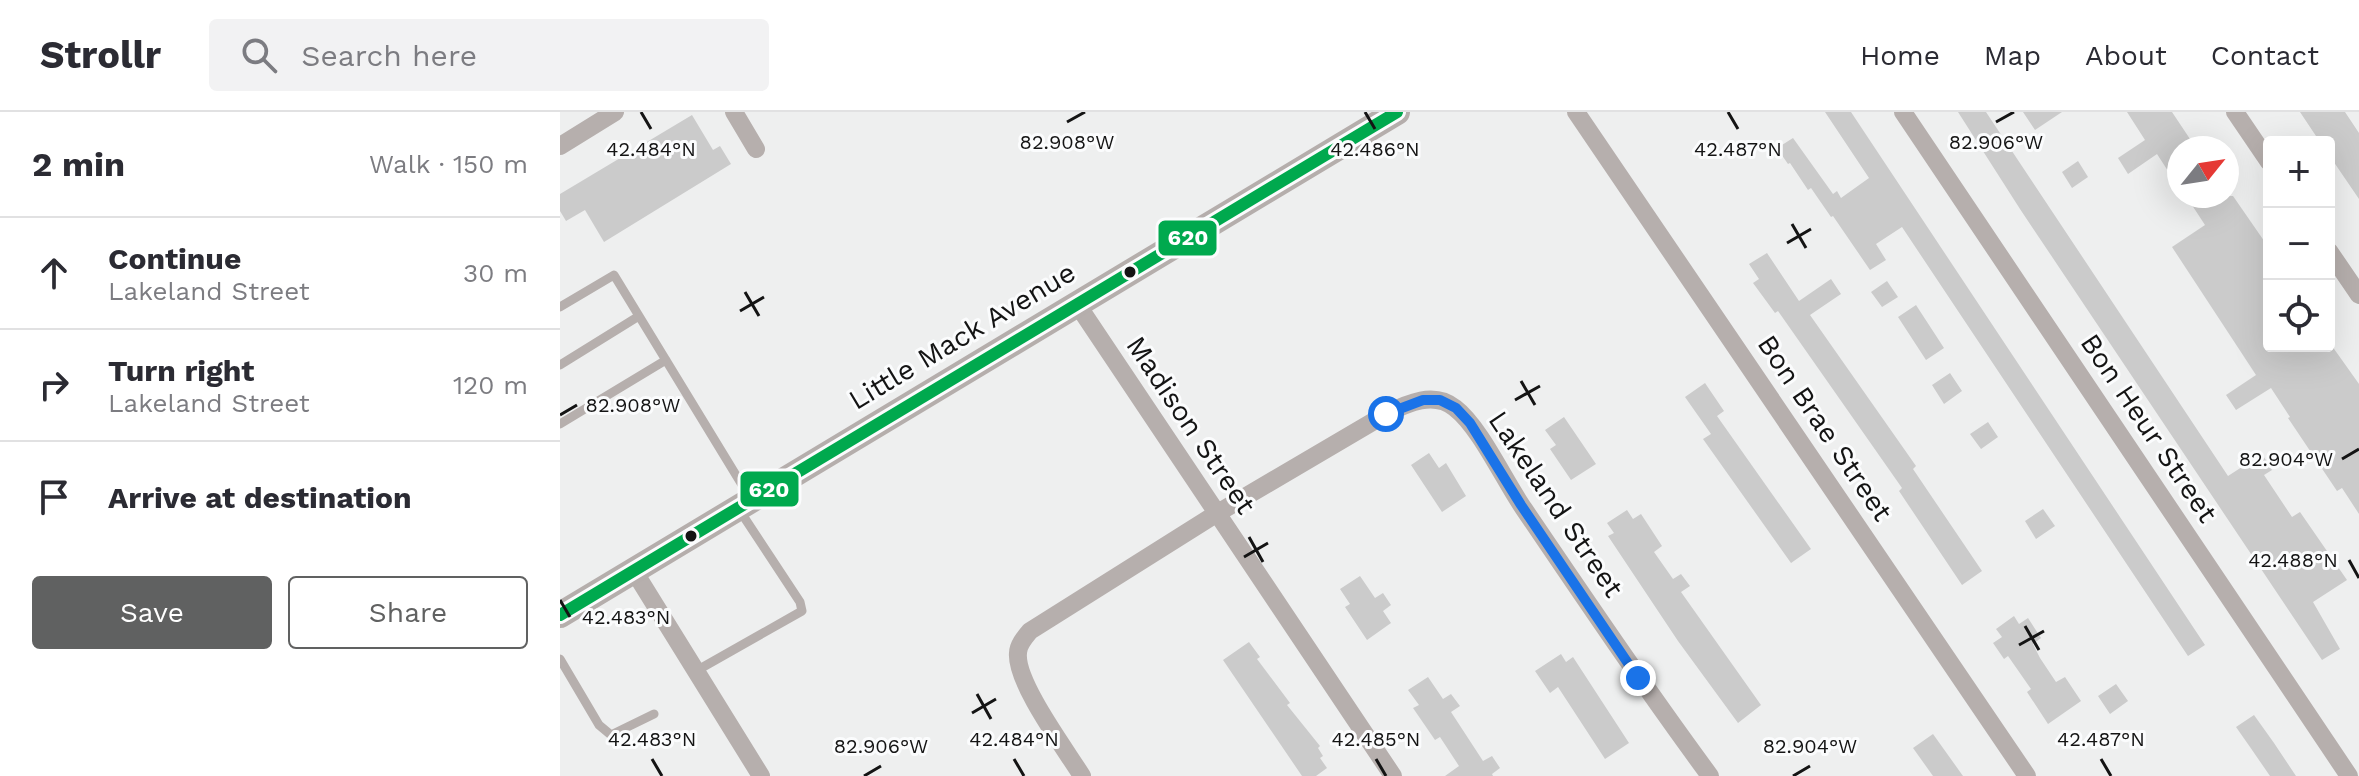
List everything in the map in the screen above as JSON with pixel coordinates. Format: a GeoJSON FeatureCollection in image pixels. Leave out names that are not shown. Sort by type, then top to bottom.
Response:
{"type":"FeatureCollection","features":[{"type":"Feature","properties":{"kind":"main road","name":"Little Mack Avenue"},"geometry":{"type":"LineString","coordinates":[[560,615],[1397,112]]}},
{"type":"Feature","properties":{"kind":"street"},"geometry":{"type":"LineString","coordinates":[[560,146],[615,112]]}},
{"type":"Feature","properties":{"kind":"street"},"geometry":{"type":"LineString","coordinates":[[734,112],[756,149]]}},
{"type":"Feature","properties":{"kind":"street","name":"Bon Brae Street"},"geometry":{"type":"LineString","coordinates":[[1576,112],[2027,776]]}},
{"type":"Feature","properties":{"kind":"street","name":"Bon Heur Street"},"geometry":{"type":"LineString","coordinates":[[1903,112],[2349,776]]}},
{"type":"Feature","properties":{"kind":"street"},"geometry":{"type":"LineString","coordinates":[[2235,112],[2263,153]]}},
{"type":"Feature","properties":{"kind":"street"},"geometry":{"type":"LineString","coordinates":[[2335,260],[2359,295]]}},
{"type":"Feature","properties":{"kind":"street","name":"Madison Street"},"geometry":{"type":"LineString","coordinates":[[1077,304],[1393,776]]}},
{"type":"Feature","properties":{"kind":"street","name":"Lakeland Street"},"geometry":{"type":"LineString","coordinates":[[1082,776],[1029,690],[1021,670],[1018,652],[1030,631],[1216,514],[1386,414],[1415,402],[1440,400],[1456,408],[1470,423],[1521,505],[1638,678],[1710,776]]}},
{"type":"Feature","properties":{"kind":"street"},"geometry":{"type":"LineString","coordinates":[[634,571],[761,776]]}},
{"type":"Feature","properties":{"kind":"lane"},"geometry":{"type":"LineString","coordinates":[[560,307],[614,275],[666,360],[800,602],[802,611],[696,671]]}},
{"type":"Feature","properties":{"kind":"lane"},"geometry":{"type":"LineString","coordinates":[[560,365],[639,316]]}},
{"type":"Feature","properties":{"kind":"lane"},"geometry":{"type":"LineString","coordinates":[[560,424],[666,360]]}},
{"type":"Feature","properties":{"kind":"lane"},"geometry":{"type":"LineString","coordinates":[[560,659],[599,725],[611,735],[654,714]]}},
{"type":"Feature","properties":{"kind":"building"},"geometry":{"type":"Polygon","coordinates":[[[1825,112],[1851,112],[2205,645],[2188,656],[1902,227],[1876,244],[1886,260],[1870,270],[1833,216],[1788,164],[1777,148],[1793,138],[1833,194],[1837,191],[1841,198],[1869,178],[1825,112]]]}},
{"type":"Feature","properties":{"kind":"building"},"geometry":{"type":"Polygon","coordinates":[[[1958,112],[1986,112],[2228,476],[2262,454],[2272,470],[2264,475],[2292,517],[2300,512],[2347,580],[2313,602],[2340,649],[2322,660],[1958,112]]]}},
{"type":"Feature","properties":{"kind":"building"},"geometry":{"type":"Polygon","coordinates":[[[2023,112],[2062,112],[2035,130],[2023,112]]]}},
{"type":"Feature","properties":{"kind":"building"},"geometry":{"type":"Polygon","coordinates":[[[2127,112],[2172,112],[2188,136],[2167,136],[2167,169],[2157,154],[2128,174],[2118,158],[2145,140],[2127,112]]]}},
{"type":"Feature","properties":{"kind":"building"},"geometry":{"type":"Polygon","coordinates":[[[2300,112],[2345,112],[2359,133],[2359,199],[2335,164],[2335,136],[2316,136],[2300,112]]]}},
{"type":"Feature","properties":{"kind":"building"},"geometry":{"type":"Polygon","coordinates":[[[692,115],[713,150],[720,146],[731,164],[604,242],[585,210],[566,221],[560,211],[560,194],[692,115]]]}},
{"type":"Feature","properties":{"kind":"building"},"geometry":{"type":"Polygon","coordinates":[[[2078,161],[2088,177],[2072,188],[2062,172],[2078,161]]]}},
{"type":"Feature","properties":{"kind":"building"},"geometry":{"type":"Polygon","coordinates":[[[2239,205],[2263,239],[2263,352],[2335,350],[2359,384],[2359,514],[2342,488],[2337,491],[2271,388],[2236,410],[2226,395],[2256,375],[2172,247],[2205,225],[2194,208],[2239,208],[2239,205]]]}},
{"type":"Feature","properties":{"kind":"building"},"geometry":{"type":"Polygon","coordinates":[[[1767,253],[1799,301],[1831,279],[1841,294],[1810,315],[1916,466],[1913,469],[1982,571],[1962,585],[1899,491],[1902,488],[1778,311],[1775,313],[1753,283],[1759,279],[1749,264],[1767,253]]]}},
{"type":"Feature","properties":{"kind":"building"},"geometry":{"type":"Polygon","coordinates":[[[1887,281],[1898,297],[1882,307],[1871,292],[1887,281]]]}},
{"type":"Feature","properties":{"kind":"building"},"geometry":{"type":"Polygon","coordinates":[[[1916,305],[1944,348],[1926,360],[1898,317],[1916,305]]]}},
{"type":"Feature","properties":{"kind":"building"},"geometry":{"type":"Polygon","coordinates":[[[1950,373],[1962,391],[1944,404],[1932,385],[1950,373]]]}},
{"type":"Feature","properties":{"kind":"building"},"geometry":{"type":"Polygon","coordinates":[[[1705,383],[1724,411],[1717,416],[1811,549],[1791,563],[1703,439],[1711,434],[1685,397],[1705,383]]]}},
{"type":"Feature","properties":{"kind":"building"},"geometry":{"type":"Polygon","coordinates":[[[1564,417],[1596,464],[1571,480],[1550,449],[1556,445],[1545,430],[1564,417]]]}},
{"type":"Feature","properties":{"kind":"building"},"geometry":{"type":"Polygon","coordinates":[[[1988,422],[1998,437],[1981,449],[1970,434],[1988,422]]]}},
{"type":"Feature","properties":{"kind":"building"},"geometry":{"type":"Polygon","coordinates":[[[1429,453],[1439,468],[1446,463],[1466,496],[1442,512],[1411,465],[1429,453]]]}},
{"type":"Feature","properties":{"kind":"building"},"geometry":{"type":"Polygon","coordinates":[[[2043,509],[2055,526],[2036,539],[2025,521],[2043,509]]]}},
{"type":"Feature","properties":{"kind":"building"},"geometry":{"type":"Polygon","coordinates":[[[1627,510],[1633,519],[1641,514],[1662,546],[1654,552],[1673,579],[1681,574],[1690,586],[1681,592],[1761,705],[1738,723],[1678,641],[1608,536],[1614,533],[1607,523],[1627,510]]]}},
{"type":"Feature","properties":{"kind":"building"},"geometry":{"type":"Polygon","coordinates":[[[1360,576],[1375,598],[1383,593],[1391,605],[1383,611],[1391,623],[1367,640],[1345,607],[1350,604],[1340,589],[1360,576]]]}},
{"type":"Feature","properties":{"kind":"building"},"geometry":{"type":"Polygon","coordinates":[[[2014,616],[2019,624],[2028,618],[2041,638],[2033,644],[2040,658],[2056,682],[2065,677],[2081,701],[2048,724],[2027,692],[2031,689],[2008,656],[2004,659],[1993,643],[2002,637],[1996,629],[2014,616]]]}},
{"type":"Feature","properties":{"kind":"building"},"geometry":{"type":"Polygon","coordinates":[[[1249,642],[1260,657],[1257,659],[1290,703],[1287,705],[1320,746],[1318,748],[1323,756],[1320,758],[1327,768],[1316,776],[1302,776],[1223,660],[1249,642]]]}},
{"type":"Feature","properties":{"kind":"building"},"geometry":{"type":"Polygon","coordinates":[[[1561,654],[1566,662],[1573,657],[1629,743],[1605,759],[1558,687],[1550,693],[1535,671],[1561,654]]]}},
{"type":"Feature","properties":{"kind":"building"},"geometry":{"type":"Polygon","coordinates":[[[1428,677],[1443,699],[1451,694],[1460,706],[1451,712],[1483,761],[1492,756],[1500,768],[1493,776],[1445,776],[1459,766],[1440,737],[1435,740],[1413,708],[1419,705],[1408,690],[1428,677]]]}},
{"type":"Feature","properties":{"kind":"building"},"geometry":{"type":"Polygon","coordinates":[[[2116,684],[2128,701],[2110,714],[2098,696],[2116,684]]]}},
{"type":"Feature","properties":{"kind":"building"},"geometry":{"type":"Polygon","coordinates":[[[2254,715],[2296,776],[2270,776],[2236,727],[2254,715]]]}},
{"type":"Feature","properties":{"kind":"building"},"geometry":{"type":"Polygon","coordinates":[[[1933,734],[1963,776],[1933,776],[1913,748],[1933,734]]]}},
{"type":"Feature","properties":{"kind":"transit line","name":"620"},"geometry":{"type":"LineString","coordinates":[[560,615],[1397,112]]}},
{"type":"Feature","properties":{"kind":"route"},"geometry":{"type":"LineString","coordinates":[[1386,414],[1423,400],[1440,400],[1456,408],[1470,423],[1521,505],[1638,678]]}}]}
